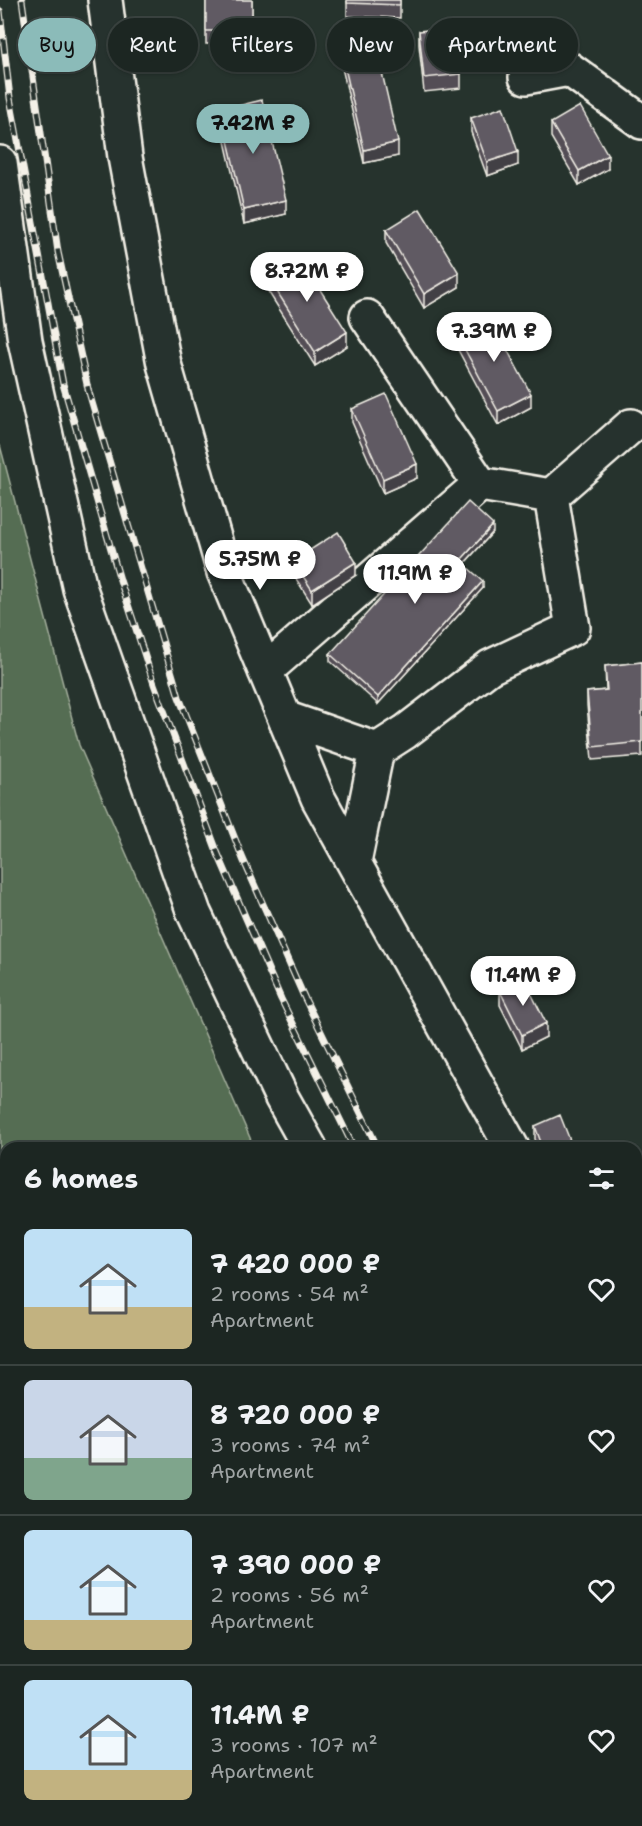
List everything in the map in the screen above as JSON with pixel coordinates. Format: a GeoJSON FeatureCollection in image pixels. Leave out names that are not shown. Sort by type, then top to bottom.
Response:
{"type":"FeatureCollection","features":[{"type":"Feature","properties":{"kind":"street"},"geometry":{"type":"LineString","coordinates":[[105,0],[125,157],[164,364],[224,572],[318,798],[509,1142]]}},
{"type":"Feature","properties":{"kind":"street"},"geometry":{"type":"LineString","coordinates":[[526,76],[569,69],[642,122]]}},
{"type":"Feature","properties":{"kind":"street"},"geometry":{"type":"LineString","coordinates":[[0,163],[25,341],[80,589],[195,913],[282,1098],[307,1142]]}},
{"type":"Feature","properties":{"kind":"street"},"geometry":{"type":"LineString","coordinates":[[368,316],[480,484],[551,495],[631,426]]}},
{"type":"Feature","properties":{"kind":"street"},"geometry":{"type":"LineString","coordinates":[[265,670],[480,484]]}},
{"type":"Feature","properties":{"kind":"street"},"geometry":{"type":"LineString","coordinates":[[354,862],[377,750],[405,732],[490,667],[573,628],[551,495]]}},
{"type":"Feature","properties":{"kind":"street"},"geometry":{"type":"LineString","coordinates":[[285,718],[377,750]]}},
{"type":"Feature","properties":{"kind":"green space"},"geometry":{"type":"Polygon","coordinates":[[[0,445],[79,745],[252,1142],[0,1142],[0,445]]]}},
{"type":"Feature","properties":{"kind":"building"},"geometry":{"type":"Polygon","coordinates":[[[206,0],[252,0],[252,18],[210,18],[210,31],[206,31],[206,0]]]}},
{"type":"Feature","properties":{"kind":"building"},"geometry":{"type":"Polygon","coordinates":[[[347,0],[400,0],[400,5],[347,3],[347,0]]]}},
{"type":"Feature","properties":{"kind":"building"},"geometry":{"type":"Polygon","coordinates":[[[426,30],[426,72],[461,72],[461,74],[424,78],[419,31],[426,30]]]}},
{"type":"Feature","properties":{"kind":"building"},"geometry":{"type":"Polygon","coordinates":[[[346,72],[382,72],[398,142],[364,150],[346,72]]]}},
{"type":"Feature","properties":{"kind":"building"},"geometry":{"type":"Polygon","coordinates":[[[262,100],[286,200],[244,210],[221,110],[262,100]]]}},
{"type":"Feature","properties":{"kind":"building"},"geometry":{"type":"Polygon","coordinates":[[[580,106],[608,155],[579,171],[551,123],[580,106]]]}},
{"type":"Feature","properties":{"kind":"building"},"geometry":{"type":"Polygon","coordinates":[[[503,107],[518,152],[487,162],[471,118],[503,107]]]}},
{"type":"Feature","properties":{"kind":"building"},"geometry":{"type":"Polygon","coordinates":[[[420,209],[459,273],[424,294],[386,230],[420,209]]]}},
{"type":"Feature","properties":{"kind":"building"},"geometry":{"type":"Polygon","coordinates":[[[298,255],[347,332],[315,352],[266,274],[298,255]]]}},
{"type":"Feature","properties":{"kind":"building"},"geometry":{"type":"Polygon","coordinates":[[[489,316],[531,394],[498,411],[456,333],[489,316]]]}},
{"type":"Feature","properties":{"kind":"building"},"geometry":{"type":"Polygon","coordinates":[[[386,394],[417,464],[383,479],[352,409],[386,394]]]}},
{"type":"Feature","properties":{"kind":"building"},"geometry":{"type":"Polygon","coordinates":[[[468,502],[493,525],[460,561],[483,581],[378,697],[330,654],[468,502]]]}},
{"type":"Feature","properties":{"kind":"building"},"geometry":{"type":"Polygon","coordinates":[[[338,532],[356,562],[312,590],[293,561],[338,532]]]}},
{"type":"Feature","properties":{"kind":"building"},"geometry":{"type":"Polygon","coordinates":[[[642,662],[642,742],[592,747],[587,692],[607,690],[605,666],[642,662]]]}},
{"type":"Feature","properties":{"kind":"building"},"geometry":{"type":"Polygon","coordinates":[[[524,979],[546,1023],[522,1035],[500,991],[524,979]]]}},
{"type":"Feature","properties":{"kind":"building"},"geometry":{"type":"Polygon","coordinates":[[[560,1115],[571,1142],[541,1142],[535,1126],[560,1115]]]}},
{"type":"Feature","properties":{"kind":"railway"},"geometry":{"type":"LineString","coordinates":[[22,0],[58,252],[88,389],[179,697],[243,859],[305,999],[375,1142]]}},
{"type":"Feature","properties":{"kind":"railway"},"geometry":{"type":"LineString","coordinates":[[0,11],[10,98],[63,384],[120,580],[154,684],[218,854],[281,999],[351,1142]]}}]}
